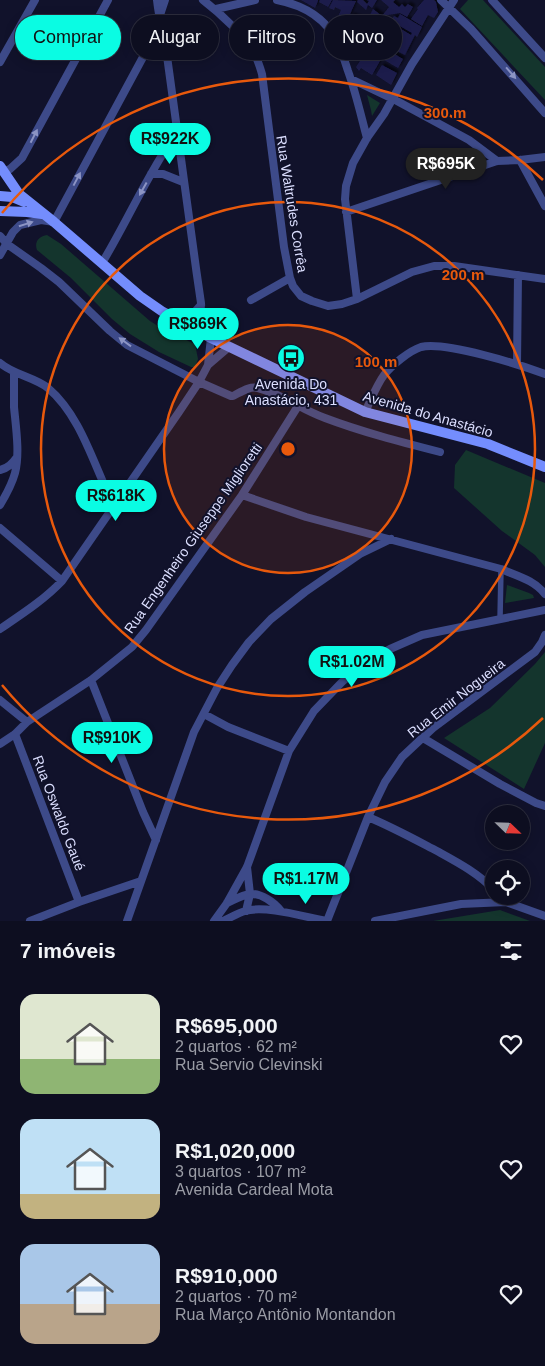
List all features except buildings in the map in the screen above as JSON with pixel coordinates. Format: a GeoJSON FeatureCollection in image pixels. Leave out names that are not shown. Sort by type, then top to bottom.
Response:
{"type":"FeatureCollection","features":[{"type":"Feature","properties":{"kind":"main road","name":"Avenida do Anastácio"},"geometry":{"type":"LineString","coordinates":[[1,173],[19,194],[150,304],[229,348],[365,412],[488,444],[545,467]]}},
{"type":"Feature","properties":{"kind":"main road"},"geometry":{"type":"LineString","coordinates":[[0,196],[12,197],[32,205]]}},
{"type":"Feature","properties":{"kind":"main road"},"geometry":{"type":"LineString","coordinates":[[0,211],[45,214]]}},
{"type":"Feature","properties":{"kind":"street"},"geometry":{"type":"LineString","coordinates":[[0,62],[35,0]]}},
{"type":"Feature","properties":{"kind":"street"},"geometry":{"type":"LineString","coordinates":[[1,173],[22,158],[108,0]]}},
{"type":"Feature","properties":{"kind":"street"},"geometry":{"type":"LineString","coordinates":[[157,0],[159,15]]}},
{"type":"Feature","properties":{"kind":"street"},"geometry":{"type":"LineString","coordinates":[[160,15],[165,0]]}},
{"type":"Feature","properties":{"kind":"street","name":"Rua Waltrudes Corrêa"},"geometry":{"type":"LineString","coordinates":[[203,0],[216,10],[243,38],[254,52],[262,74],[284,248],[290,278],[293,286],[301,296],[328,306],[342,304],[357,299],[412,272],[434,266],[454,266],[545,279]]}},
{"type":"Feature","properties":{"kind":"street"},"geometry":{"type":"LineString","coordinates":[[216,10],[255,0]]}},
{"type":"Feature","properties":{"kind":"street"},"geometry":{"type":"LineString","coordinates":[[277,0],[294,4],[315,15],[326,26],[338,43],[351,80],[367,138]]}},
{"type":"Feature","properties":{"kind":"street"},"geometry":{"type":"LineString","coordinates":[[441,0],[471,29],[545,113]]}},
{"type":"Feature","properties":{"kind":"street"},"geometry":{"type":"LineString","coordinates":[[357,299],[345,199],[346,186],[353,163],[367,138],[384,114],[412,64],[454,0]]}},
{"type":"Feature","properties":{"kind":"street"},"geometry":{"type":"LineString","coordinates":[[492,0],[545,58]]}},
{"type":"Feature","properties":{"kind":"street"},"geometry":{"type":"LineString","coordinates":[[0,255],[13,232],[20,225],[41,220],[54,222],[141,60]]}},
{"type":"Feature","properties":{"kind":"street"},"geometry":{"type":"LineString","coordinates":[[167,60],[201,305],[198,331]]}},
{"type":"Feature","properties":{"kind":"street"},"geometry":{"type":"LineString","coordinates":[[351,80],[392,98],[469,140],[497,161]]}},
{"type":"Feature","properties":{"kind":"street"},"geometry":{"type":"LineString","coordinates":[[102,263],[151,174],[177,132]]}},
{"type":"Feature","properties":{"kind":"street"},"geometry":{"type":"LineString","coordinates":[[346,212],[497,161],[545,157]]}},
{"type":"Feature","properties":{"kind":"street"},"geometry":{"type":"LineString","coordinates":[[520,160],[545,206]]}},
{"type":"Feature","properties":{"kind":"street"},"geometry":{"type":"LineString","coordinates":[[151,174],[163,174],[184,182]]}},
{"type":"Feature","properties":{"kind":"street"},"geometry":{"type":"LineString","coordinates":[[0,236],[7,244],[59,282],[127,345],[199,382],[230,396],[251,388],[257,388],[323,418],[440,452]]}},
{"type":"Feature","properties":{"kind":"street"},"geometry":{"type":"LineString","coordinates":[[517,364],[518,275]]}},
{"type":"Feature","properties":{"kind":"street"},"geometry":{"type":"LineString","coordinates":[[251,300],[290,278]]}},
{"type":"Feature","properties":{"kind":"street"},"geometry":{"type":"LineString","coordinates":[[181,322],[192,315],[201,305]]}},
{"type":"Feature","properties":{"kind":"street"},"geometry":{"type":"LineString","coordinates":[[0,629],[40,602],[62,581],[199,382],[208,365],[211,338]]}},
{"type":"Feature","properties":{"kind":"street"},"geometry":{"type":"LineString","coordinates":[[365,412],[385,374],[406,355],[422,347],[438,346],[460,350],[517,364],[545,374]]}},
{"type":"Feature","properties":{"kind":"street"},"geometry":{"type":"LineString","coordinates":[[208,365],[229,348]]}},
{"type":"Feature","properties":{"kind":"street"},"geometry":{"type":"LineString","coordinates":[[0,363],[14,372],[47,387],[67,408],[83,436],[114,506]]}},
{"type":"Feature","properties":{"kind":"street"},"geometry":{"type":"LineString","coordinates":[[0,505],[15,474],[17,457],[14,372]]}},
{"type":"Feature","properties":{"kind":"street","name":"Rua Engenheiro Giuseppe Miglioretti"},"geometry":{"type":"LineString","coordinates":[[0,744],[15,734],[27,722],[91,680],[132,647],[242,495],[298,406]]}},
{"type":"Feature","properties":{"kind":"street"},"geometry":{"type":"LineString","coordinates":[[0,470],[12,465],[17,457]]}},
{"type":"Feature","properties":{"kind":"street"},"geometry":{"type":"LineString","coordinates":[[242,495],[306,517],[501,569],[529,580],[539,586],[545,594]]}},
{"type":"Feature","properties":{"kind":"street"},"geometry":{"type":"LineString","coordinates":[[0,528],[62,581]]}},
{"type":"Feature","properties":{"kind":"street"},"geometry":{"type":"LineString","coordinates":[[127,921],[194,732],[217,688],[239,654],[271,619],[304,592],[360,554],[391,539]]}},
{"type":"Feature","properties":{"kind":"street"},"geometry":{"type":"LineString","coordinates":[[500,619],[501,569]]}},
{"type":"Feature","properties":{"kind":"street"},"geometry":{"type":"LineString","coordinates":[[214,921],[227,903],[247,868],[289,751],[314,711],[342,682],[361,666],[390,649],[422,635],[545,610]]}},
{"type":"Feature","properties":{"kind":"street","name":"Rua Emir Nogueira"},"geometry":{"type":"LineString","coordinates":[[327,921],[368,817],[385,782],[402,757],[433,728],[535,652],[545,635]]}},
{"type":"Feature","properties":{"kind":"street"},"geometry":{"type":"LineString","coordinates":[[91,680],[143,812],[156,840]]}},
{"type":"Feature","properties":{"kind":"street"},"geometry":{"type":"LineString","coordinates":[[0,700],[27,722]]}},
{"type":"Feature","properties":{"kind":"street"},"geometry":{"type":"LineString","coordinates":[[204,714],[228,727],[289,751]]}},
{"type":"Feature","properties":{"kind":"street","name":"Rua Oswaldo Gaué"},"geometry":{"type":"LineString","coordinates":[[15,734],[79,902]]}},
{"type":"Feature","properties":{"kind":"street"},"geometry":{"type":"LineString","coordinates":[[423,738],[500,784],[545,806]]}},
{"type":"Feature","properties":{"kind":"street"},"geometry":{"type":"LineString","coordinates":[[368,817],[403,832],[453,860],[485,881]]}},
{"type":"Feature","properties":{"kind":"street"},"geometry":{"type":"LineString","coordinates":[[246,911],[250,894],[247,868]]}},
{"type":"Feature","properties":{"kind":"street"},"geometry":{"type":"LineString","coordinates":[[30,921],[141,881]]}},
{"type":"Feature","properties":{"kind":"street"},"geometry":{"type":"LineString","coordinates":[[227,903],[250,894],[266,898],[276,904],[281,911]]}},
{"type":"Feature","properties":{"kind":"street"},"geometry":{"type":"LineString","coordinates":[[375,921],[485,901]]}},
{"type":"Feature","properties":{"kind":"street"},"geometry":{"type":"LineString","coordinates":[[518,905],[545,916]]}},
{"type":"Feature","properties":{"kind":"street"},"geometry":{"type":"LineString","coordinates":[[223,921],[246,911],[281,911],[327,921]]}},
{"type":"Feature","properties":{"kind":"green space"},"geometry":{"type":"Polygon","coordinates":[[[468,0],[483,0],[545,67],[545,100],[460,9],[468,0]]]}},
{"type":"Feature","properties":{"kind":"green space"},"geometry":{"type":"Polygon","coordinates":[[[367,95],[380,103],[372,116],[371,110],[367,95]]]}},
{"type":"Feature","properties":{"kind":"green space"},"geometry":{"type":"Polygon","coordinates":[[[47,235],[61,244],[150,321],[166,331],[195,344],[198,359],[195,367],[191,367],[159,352],[130,334],[112,319],[71,278],[37,250],[36,244],[38,240],[47,235]]]}},
{"type":"Feature","properties":{"kind":"green space"},"geometry":{"type":"Polygon","coordinates":[[[466,450],[545,483],[545,567],[535,555],[502,531],[454,488],[455,465],[466,450]]]}},
{"type":"Feature","properties":{"kind":"green space"},"geometry":{"type":"Polygon","coordinates":[[[507,585],[529,593],[534,598],[505,603],[507,585]]]}},
{"type":"Feature","properties":{"kind":"green space"},"geometry":{"type":"Polygon","coordinates":[[[545,652],[545,743],[524,789],[444,738],[490,708],[545,652]]]}},
{"type":"Feature","properties":{"kind":"green space"},"geometry":{"type":"Polygon","coordinates":[[[500,910],[530,921],[433,921],[500,910]]]}},
{"type":"Feature","properties":{"kind":"place","name":"Avenida Do Anastácio, 431"},"geometry":{"type":"Point","coordinates":[291,358]}}]}
